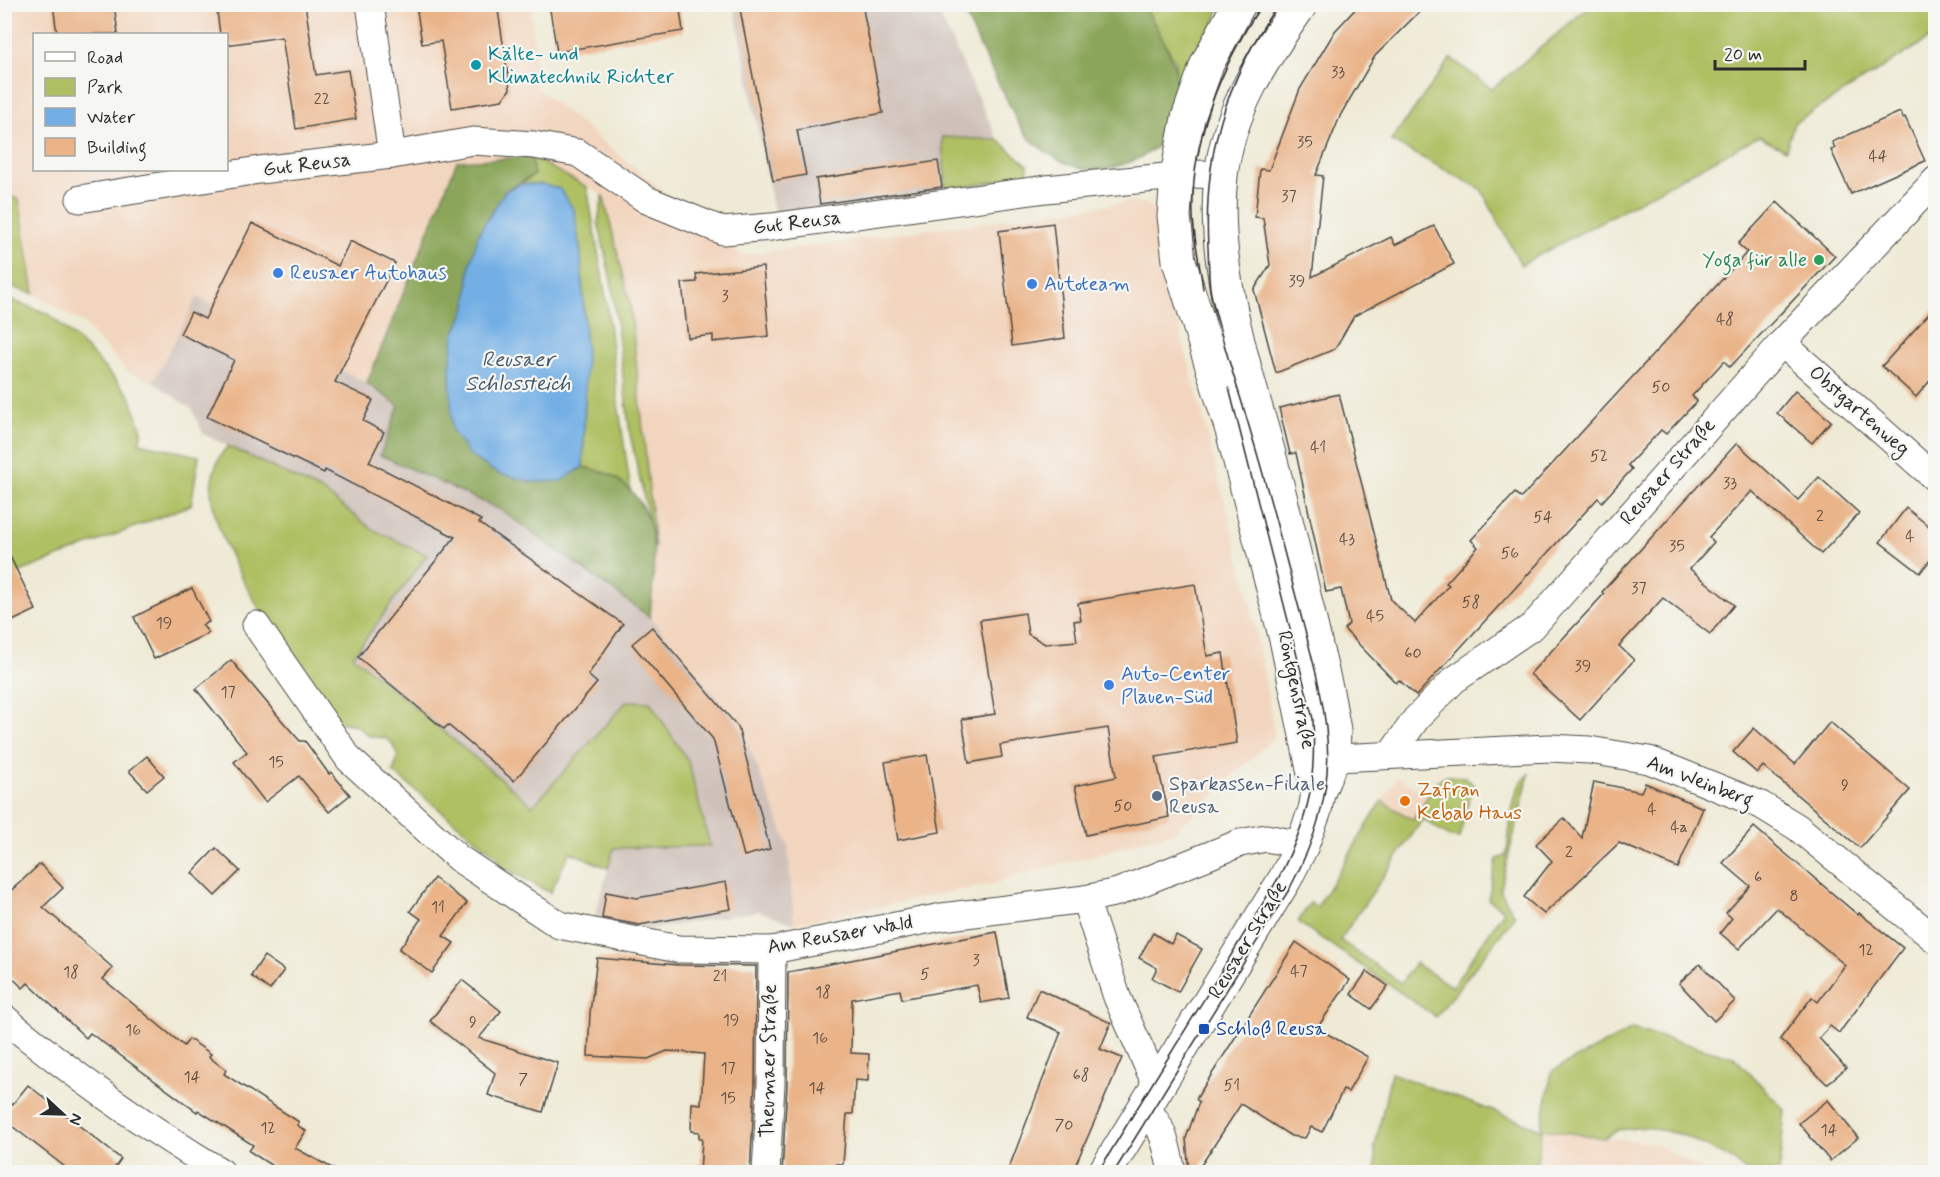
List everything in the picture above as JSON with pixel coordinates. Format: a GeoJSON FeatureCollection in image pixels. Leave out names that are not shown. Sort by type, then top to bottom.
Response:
{"type":"FeatureCollection","features":[{"type":"Feature","properties":{"kind":"street"},"geometry":{"type":"LineString","coordinates":[[370,4],[393,155]]}},
{"type":"Feature","properties":{"kind":"street","name":"Röntgenstraße"},"geometry":{"type":"LineString","coordinates":[[1239,4],[1207,64],[1188,118],[1177,176],[1174,216],[1179,261],[1232,430],[1286,639],[1322,758]]}},
{"type":"Feature","properties":{"kind":"street","name":"Röntgenstraße"},"geometry":{"type":"LineString","coordinates":[[1300,4],[1270,46],[1249,82],[1233,128],[1221,175],[1220,228],[1227,286],[1327,692],[1334,730],[1322,758],[1318,793]]}},
{"type":"Feature","properties":{"kind":"street","name":"Gut Reusa"},"geometry":{"type":"LineString","coordinates":[[80,199],[259,170],[393,155],[473,141],[534,145],[578,153],[647,200],[723,231],[771,227],[1046,189],[1177,176],[1221,175]]}},
{"type":"Feature","properties":{"kind":"street","name":"Reusaer Straße"},"geometry":{"type":"LineString","coordinates":[[1392,753],[1416,719],[1454,681],[1533,626],[1782,343],[1935,180]]}},
{"type":"Feature","properties":{"kind":"street","name":"Obstgartenweg"},"geometry":{"type":"LineString","coordinates":[[1782,343],[1935,479]]}},
{"type":"Feature","properties":{"kind":"street","name":"Am Reusaer Wald"},"geometry":{"type":"LineString","coordinates":[[256,625],[349,759],[458,858],[559,925],[678,949],[772,950],[942,917],[1118,892],[1240,843],[1266,838],[1302,845]]}},
{"type":"Feature","properties":{"kind":"street","name":"Am Weinberg"},"geometry":{"type":"LineString","coordinates":[[1322,758],[1392,753],[1550,748],[1589,750],[1649,760],[1761,805],[1797,827],[1935,940]]}},
{"type":"Feature","properties":{"kind":"street","name":"Reusaer Straße"},"geometry":{"type":"LineString","coordinates":[[1105,1173],[1285,879],[1313,818],[1318,793]]}},
{"type":"Feature","properties":{"kind":"street"},"geometry":{"type":"LineString","coordinates":[[1085,898],[1152,1099],[1152,1114],[1168,1149],[1172,1173]]}},
{"type":"Feature","properties":{"kind":"street","name":"Theumaer Straße"},"geometry":{"type":"LineString","coordinates":[[766,1173],[771,1084],[772,950]]}},
{"type":"Feature","properties":{"kind":"street"},"geometry":{"type":"LineString","coordinates":[[4,1018],[54,1059],[147,1126],[221,1173]]}},
{"type":"Feature","properties":{"kind":"shaded area"},"geometry":{"type":"Polygon","coordinates":[[[4,5],[531,5],[537,88],[742,255],[1131,202],[1148,204],[1158,215],[1176,314],[1250,599],[1275,737],[1174,832],[991,884],[794,924],[788,844],[749,747],[737,722],[650,617],[655,548],[630,302],[603,195],[531,157],[457,161],[367,383],[197,298],[153,382],[127,371],[83,323],[34,294],[19,199],[5,196],[4,5]]]}},
{"type":"Feature","properties":{"kind":"shaded area"},"geometry":{"type":"Polygon","coordinates":[[[734,5],[935,5],[998,140],[942,137],[946,190],[775,216],[734,5]]]}},
{"type":"Feature","properties":{"kind":"shaded area"},"geometry":{"type":"Polygon","coordinates":[[[197,297],[367,383],[399,406],[380,456],[501,510],[650,617],[737,722],[749,747],[788,844],[794,924],[759,911],[635,932],[593,922],[614,848],[710,846],[627,701],[533,806],[353,656],[427,555],[372,529],[324,492],[203,434],[192,409],[153,382],[197,297]]]}},
{"type":"Feature","properties":{"kind":"shaded area"},"geometry":{"type":"Polygon","coordinates":[[[1397,777],[1428,795],[1413,820],[1382,801],[1397,777]]]}},
{"type":"Feature","properties":{"kind":"shaded area"},"geometry":{"type":"Polygon","coordinates":[[[1542,1129],[1657,1144],[1705,1172],[1535,1172],[1542,1129]]]}},
{"type":"Feature","properties":{"kind":"green space"},"geometry":{"type":"Polygon","coordinates":[[[961,5],[1144,5],[1170,55],[1178,82],[1179,111],[1168,136],[1143,156],[1114,167],[1086,169],[1052,156],[1036,145],[1021,128],[961,5]]]}},
{"type":"Feature","properties":{"kind":"green space"},"geometry":{"type":"Polygon","coordinates":[[[1144,5],[1221,5],[1179,113],[1175,61],[1144,5]]]}},
{"type":"Feature","properties":{"kind":"green space"},"geometry":{"type":"Polygon","coordinates":[[[1591,5],[1935,6],[1935,35],[1794,123],[1786,150],[1759,136],[1521,265],[1481,189],[1391,141],[1451,58],[1492,89],[1591,5]]]}},
{"type":"Feature","properties":{"kind":"green space"},"geometry":{"type":"Polygon","coordinates":[[[942,137],[998,140],[1028,165],[1027,176],[946,190],[942,137]]]}},
{"type":"Feature","properties":{"kind":"green space"},"geometry":{"type":"Polygon","coordinates":[[[531,157],[587,187],[607,304],[631,492],[613,476],[583,467],[584,306],[574,210],[541,184],[521,184],[534,175],[531,157]]]}},
{"type":"Feature","properties":{"kind":"green space"},"geometry":{"type":"Polygon","coordinates":[[[531,157],[534,175],[505,191],[470,264],[467,306],[454,335],[450,369],[533,482],[561,481],[583,467],[611,475],[630,490],[642,505],[653,540],[650,617],[501,510],[380,455],[399,406],[367,383],[457,161],[531,157]]]}},
{"type":"Feature","properties":{"kind":"green space"},"geometry":{"type":"Polygon","coordinates":[[[603,195],[630,302],[655,548],[630,434],[612,285],[598,222],[603,195]]]}},
{"type":"Feature","properties":{"kind":"green space"},"geometry":{"type":"Polygon","coordinates":[[[5,196],[19,199],[34,294],[5,285],[5,196]]]}},
{"type":"Feature","properties":{"kind":"green space"},"geometry":{"type":"Polygon","coordinates":[[[5,298],[49,314],[88,350],[130,396],[142,431],[139,443],[199,456],[191,505],[5,578],[5,298]]]}},
{"type":"Feature","properties":{"kind":"green space"},"geometry":{"type":"Polygon","coordinates":[[[228,446],[324,492],[372,529],[427,555],[353,656],[533,806],[627,701],[650,702],[688,761],[710,846],[614,848],[608,868],[570,852],[550,893],[498,864],[498,857],[393,772],[398,757],[392,743],[385,738],[369,736],[356,725],[337,722],[263,616],[230,555],[212,500],[211,486],[216,464],[228,446]]]}},
{"type":"Feature","properties":{"kind":"green space"},"geometry":{"type":"Polygon","coordinates":[[[1529,774],[1500,890],[1515,916],[1436,1017],[1298,922],[1310,903],[1317,907],[1382,801],[1413,820],[1437,781],[1447,776],[1466,777],[1473,785],[1459,838],[1450,837],[1423,819],[1340,940],[1401,983],[1415,963],[1452,987],[1504,911],[1488,899],[1497,859],[1506,856],[1514,800],[1522,780],[1529,774]]]}},
{"type":"Feature","properties":{"kind":"green space"},"geometry":{"type":"Polygon","coordinates":[[[1632,1029],[1734,1057],[1785,1110],[1779,1172],[1746,1172],[1735,1161],[1683,1135],[1646,1127],[1618,1130],[1604,1138],[1542,1129],[1535,1172],[1376,1172],[1375,1147],[1391,1073],[1541,1129],[1552,1071],[1632,1029]]]}},
{"type":"Feature","properties":{"kind":"water","name":"Reusaer Schlossteich"},"geometry":{"type":"Polygon","coordinates":[[[521,184],[541,184],[560,189],[574,210],[581,255],[586,357],[583,467],[561,481],[533,482],[497,473],[470,456],[452,430],[450,369],[454,335],[467,306],[470,264],[479,233],[505,191],[521,184]]]}},
{"type":"Feature","properties":{"kind":"building"},"geometry":{"type":"Polygon","coordinates":[[[53,4],[114,4],[118,33],[57,33],[53,4]]]}},
{"type":"Feature","properties":{"kind":"building"},"geometry":{"type":"Polygon","coordinates":[[[216,4],[305,4],[316,75],[348,70],[356,119],[296,129],[282,37],[228,45],[228,33],[220,33],[216,4]]]}},
{"type":"Feature","properties":{"kind":"building"},"geometry":{"type":"Polygon","coordinates":[[[416,4],[497,4],[510,89],[502,100],[452,108],[441,41],[422,44],[416,4]]]}},
{"type":"Feature","properties":{"kind":"building"},"geometry":{"type":"Polygon","coordinates":[[[549,4],[679,4],[683,31],[557,52],[549,4]]]}},
{"type":"Feature","properties":{"kind":"building"},"geometry":{"type":"Polygon","coordinates":[[[739,4],[862,4],[883,113],[797,130],[806,175],[773,181],[739,4]]]}},
{"type":"Feature","properties":{"kind":"building"},"geometry":{"type":"Polygon","coordinates":[[[1360,4],[1427,4],[1375,56],[1341,114],[1316,175],[1323,176],[1312,277],[1391,237],[1395,245],[1434,226],[1454,264],[1354,316],[1335,349],[1276,373],[1254,290],[1270,265],[1263,218],[1255,217],[1260,169],[1269,170],[1300,89],[1335,31],[1360,4]]]}},
{"type":"Feature","properties":{"kind":"building"},"geometry":{"type":"Polygon","coordinates":[[[1900,112],[1903,118],[1905,117],[1925,161],[1851,194],[1831,150],[1835,148],[1832,142],[1900,112]]]}},
{"type":"Feature","properties":{"kind":"building"},"geometry":{"type":"Polygon","coordinates":[[[938,161],[942,187],[820,204],[816,179],[938,161]]]}},
{"type":"Feature","properties":{"kind":"building"},"geometry":{"type":"Polygon","coordinates":[[[1777,202],[1835,256],[1730,367],[1724,361],[1692,396],[1697,401],[1666,434],[1661,430],[1628,465],[1632,469],[1602,502],[1598,498],[1416,696],[1399,680],[1396,683],[1344,629],[1349,624],[1341,589],[1326,592],[1296,453],[1290,454],[1279,408],[1339,394],[1391,600],[1415,623],[1449,585],[1446,583],[1478,547],[1471,540],[1515,493],[1521,498],[1730,271],[1747,252],[1738,244],[1777,202]]]}},
{"type":"Feature","properties":{"kind":"building"},"geometry":{"type":"Polygon","coordinates":[[[252,223],[338,266],[350,241],[395,263],[335,382],[373,400],[363,421],[384,432],[369,462],[481,520],[479,523],[623,624],[588,675],[597,683],[514,781],[448,725],[444,729],[358,657],[455,537],[325,470],[324,473],[207,417],[234,360],[180,334],[191,312],[205,319],[252,223]]]}},
{"type":"Feature","properties":{"kind":"building","name":"Autoteam"},"geometry":{"type":"Polygon","coordinates":[[[1053,223],[1065,338],[1012,346],[999,231],[1053,223]]]}},
{"type":"Feature","properties":{"kind":"building"},"geometry":{"type":"Polygon","coordinates":[[[763,267],[769,336],[713,342],[713,335],[688,338],[682,283],[697,282],[696,274],[763,267]]]}},
{"type":"Feature","properties":{"kind":"building"},"geometry":{"type":"Polygon","coordinates":[[[1935,307],[1935,375],[1916,397],[1882,366],[1935,307]]]}},
{"type":"Feature","properties":{"kind":"building"},"geometry":{"type":"Polygon","coordinates":[[[1795,391],[1831,421],[1812,443],[1777,413],[1795,391]]]}},
{"type":"Feature","properties":{"kind":"building"},"geometry":{"type":"Polygon","coordinates":[[[1737,443],[1798,500],[1819,477],[1859,513],[1821,554],[1752,491],[1709,537],[1714,542],[1690,569],[1734,605],[1710,634],[1663,598],[1619,646],[1634,660],[1580,720],[1530,674],[1737,443]]]}},
{"type":"Feature","properties":{"kind":"building"},"geometry":{"type":"Polygon","coordinates":[[[1906,508],[1935,531],[1935,554],[1920,573],[1880,542],[1906,508]]]}},
{"type":"Feature","properties":{"kind":"building"},"geometry":{"type":"Polygon","coordinates":[[[4,544],[36,610],[4,625],[4,544]]]}},
{"type":"Feature","properties":{"kind":"building","name":"Auto-Center Plauen-Süd"},"geometry":{"type":"Polygon","coordinates":[[[1195,584],[1207,656],[1223,653],[1237,743],[1156,757],[1169,817],[1086,835],[1075,786],[1116,777],[1108,728],[1000,745],[1002,757],[969,763],[962,719],[995,714],[980,620],[1025,613],[1028,634],[1045,644],[1077,641],[1074,621],[1081,620],[1078,603],[1195,584]]]}},
{"type":"Feature","properties":{"kind":"building"},"geometry":{"type":"Polygon","coordinates":[[[192,588],[209,622],[202,625],[209,633],[154,659],[134,617],[192,588]]]}},
{"type":"Feature","properties":{"kind":"building"},"geometry":{"type":"Polygon","coordinates":[[[652,627],[738,727],[770,849],[744,856],[713,739],[632,644],[652,627]]]}},
{"type":"Feature","properties":{"kind":"building"},"geometry":{"type":"Polygon","coordinates":[[[231,660],[300,741],[305,741],[329,774],[331,772],[350,795],[329,812],[299,776],[265,802],[234,762],[247,752],[196,689],[231,660]]]}},
{"type":"Feature","properties":{"kind":"building"},"geometry":{"type":"Polygon","coordinates":[[[1830,722],[1910,790],[1860,848],[1763,766],[1757,773],[1733,752],[1754,728],[1795,764],[1830,722]]]}},
{"type":"Feature","properties":{"kind":"building"},"geometry":{"type":"Polygon","coordinates":[[[927,755],[940,832],[898,840],[885,762],[927,755]]]}},
{"type":"Feature","properties":{"kind":"building"},"geometry":{"type":"Polygon","coordinates":[[[147,756],[164,776],[147,790],[129,771],[147,756]]]}},
{"type":"Feature","properties":{"kind":"building"},"geometry":{"type":"Polygon","coordinates":[[[1594,782],[1641,792],[1645,783],[1703,808],[1678,868],[1619,843],[1544,914],[1524,897],[1552,861],[1536,844],[1564,818],[1582,838],[1594,782]]]}},
{"type":"Feature","properties":{"kind":"building"},"geometry":{"type":"Polygon","coordinates":[[[1754,827],[1858,915],[1859,913],[1903,948],[1839,1033],[1830,1026],[1819,1038],[1846,1068],[1827,1084],[1780,1039],[1812,997],[1818,1002],[1845,965],[1777,908],[1739,949],[1720,933],[1732,918],[1726,913],[1750,886],[1723,863],[1754,827]]]}},
{"type":"Feature","properties":{"kind":"building"},"geometry":{"type":"Polygon","coordinates":[[[216,848],[240,871],[215,896],[192,873],[216,848]]]}},
{"type":"Feature","properties":{"kind":"building"},"geometry":{"type":"Polygon","coordinates":[[[40,864],[63,888],[43,907],[113,968],[103,979],[184,1046],[189,1039],[211,1054],[209,1057],[226,1070],[224,1074],[299,1122],[297,1125],[306,1131],[295,1148],[341,1173],[283,1173],[249,1151],[253,1145],[198,1110],[197,1112],[90,1033],[86,1038],[28,983],[23,988],[4,970],[4,897],[40,864]]]}},
{"type":"Feature","properties":{"kind":"building"},"geometry":{"type":"Polygon","coordinates":[[[434,878],[467,903],[443,936],[454,943],[432,973],[399,949],[421,919],[410,911],[434,878]]]}},
{"type":"Feature","properties":{"kind":"building"},"geometry":{"type":"Polygon","coordinates":[[[726,882],[731,909],[639,925],[602,918],[606,892],[637,898],[726,882]]]}},
{"type":"Feature","properties":{"kind":"building"},"geometry":{"type":"Polygon","coordinates":[[[997,932],[1009,998],[981,1003],[977,985],[902,999],[900,990],[852,999],[851,1053],[869,1054],[868,1081],[855,1080],[853,1114],[847,1114],[843,1164],[836,1164],[835,1173],[782,1173],[787,1084],[788,972],[997,932]]]}},
{"type":"Feature","properties":{"kind":"building"},"geometry":{"type":"Polygon","coordinates":[[[1153,933],[1171,944],[1176,935],[1202,949],[1178,992],[1152,978],[1157,968],[1139,958],[1153,933]]]}},
{"type":"Feature","properties":{"kind":"building"},"geometry":{"type":"Polygon","coordinates":[[[1296,942],[1350,980],[1317,1028],[1368,1057],[1348,1092],[1343,1090],[1322,1132],[1311,1127],[1305,1138],[1291,1136],[1241,1104],[1196,1173],[1189,1173],[1186,1138],[1199,1102],[1196,1099],[1296,942]]]}},
{"type":"Feature","properties":{"kind":"building"},"geometry":{"type":"Polygon","coordinates":[[[264,956],[284,970],[270,990],[251,976],[264,956]]]}},
{"type":"Feature","properties":{"kind":"building"},"geometry":{"type":"Polygon","coordinates":[[[597,958],[678,965],[756,966],[755,1083],[750,1173],[700,1173],[702,1139],[699,1139],[699,1132],[691,1131],[692,1103],[701,1104],[704,1054],[667,1051],[648,1059],[588,1056],[590,1013],[597,958]]]}},
{"type":"Feature","properties":{"kind":"building"},"geometry":{"type":"Polygon","coordinates":[[[1700,964],[1735,1001],[1714,1021],[1679,983],[1700,964]]]}},
{"type":"Feature","properties":{"kind":"building"},"geometry":{"type":"Polygon","coordinates":[[[1367,971],[1388,986],[1371,1009],[1351,994],[1367,971]]]}},
{"type":"Feature","properties":{"kind":"building"},"geometry":{"type":"Polygon","coordinates":[[[462,980],[501,1011],[479,1038],[558,1063],[543,1112],[488,1095],[495,1073],[430,1021],[462,980]]]}},
{"type":"Feature","properties":{"kind":"building"},"geometry":{"type":"Polygon","coordinates":[[[1039,989],[1111,1023],[1100,1049],[1122,1058],[1072,1173],[1007,1173],[1061,1032],[1027,1017],[1039,989]]]}},
{"type":"Feature","properties":{"kind":"building"},"geometry":{"type":"Polygon","coordinates":[[[28,1085],[121,1159],[111,1173],[73,1173],[4,1120],[4,1115],[28,1085]]]}},
{"type":"Feature","properties":{"kind":"building"},"geometry":{"type":"Polygon","coordinates":[[[1828,1100],[1858,1138],[1830,1161],[1799,1123],[1828,1100]]]}},
{"type":"Feature","properties":{"kind":"tram line"},"geometry":{"type":"LineString","coordinates":[[1203,289],[1193,216],[1193,188],[1197,160],[1203,132],[1221,79],[1262,4]]}},
{"type":"Feature","properties":{"kind":"tram line"},"geometry":{"type":"LineString","coordinates":[[1114,1172],[1290,888],[1308,849],[1320,815],[1326,782],[1328,751],[1325,720],[1311,652],[1264,477],[1220,329],[1209,277],[1207,214],[1209,181],[1221,120],[1244,62],[1278,4]]}},
{"type":"Feature","properties":{"kind":"tram line"},"geometry":{"type":"LineString","coordinates":[[1098,1172],[1279,877],[1297,837],[1308,800],[1313,763],[1313,719],[1229,388]]}},
{"type":"Feature","properties":{"kind":"place","name":"Kälte- und Klimatechnik Richter"},"geometry":{"type":"Point","coordinates":[476,65]}},
{"type":"Feature","properties":{"kind":"place","name":"Yoga für alle"},"geometry":{"type":"Point","coordinates":[1819,260]}},
{"type":"Feature","properties":{"kind":"place","name":"Reusaer Autohaus"},"geometry":{"type":"Point","coordinates":[278,273]}},
{"type":"Feature","properties":{"kind":"place","name":"Autoteam"},"geometry":{"type":"Point","coordinates":[1032,284]}},
{"type":"Feature","properties":{"kind":"place","name":"Auto-Center Plauen-Süd"},"geometry":{"type":"Point","coordinates":[1109,685]}},
{"type":"Feature","properties":{"kind":"place","name":"Sparkassen-Filiale Reusa"},"geometry":{"type":"Point","coordinates":[1157,796]}},
{"type":"Feature","properties":{"kind":"place","name":"Zafran Kebab Haus"},"geometry":{"type":"Point","coordinates":[1405,801]}},
{"type":"Feature","properties":{"kind":"place","name":"Schloß Reusa"},"geometry":{"type":"Point","coordinates":[1204,1029]}}]}
